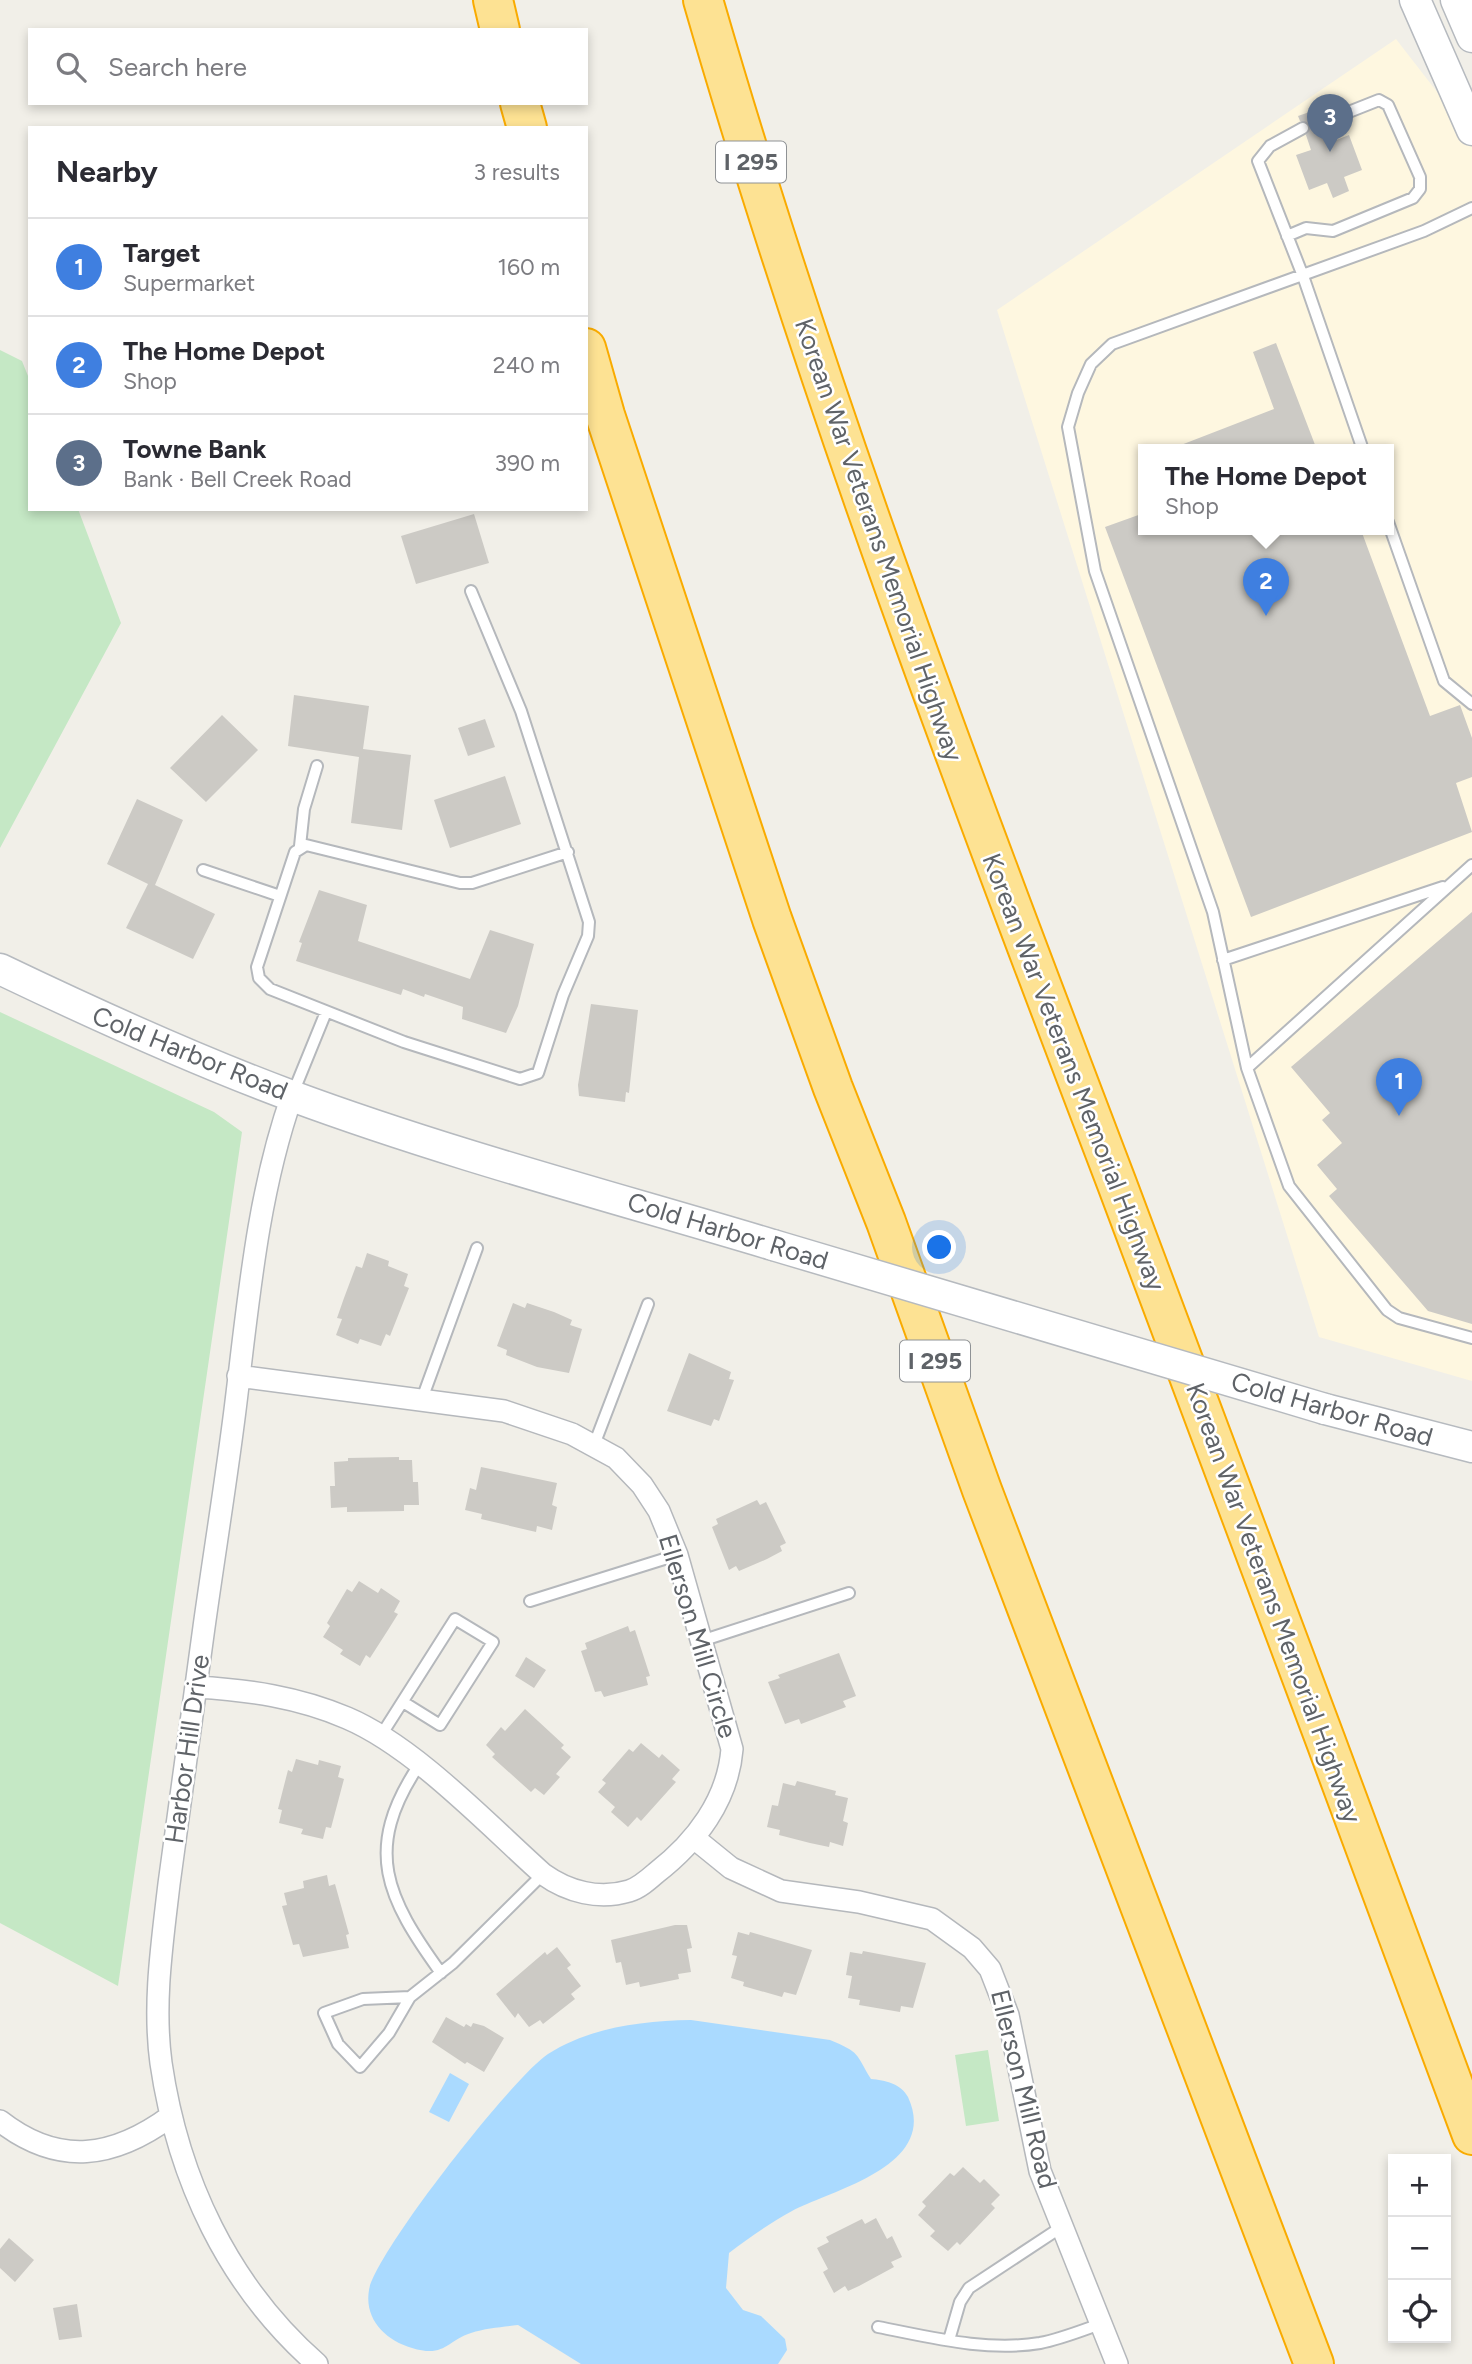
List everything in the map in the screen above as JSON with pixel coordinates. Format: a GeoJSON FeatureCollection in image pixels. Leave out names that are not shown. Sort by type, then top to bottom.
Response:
{"type":"FeatureCollection","features":[{"type":"Feature","properties":{"kind":"highway"},"geometry":{"type":"LineString","coordinates":[[493,0],[500,28]]}},
{"type":"Feature","properties":{"kind":"highway","name":"Korean War Veterans Memorial Highway"},"geometry":{"type":"LineString","coordinates":[[703,0],[773,234],[907,625],[1472,2135]]}},
{"type":"Feature","properties":{"kind":"highway"},"geometry":{"type":"LineString","coordinates":[[521,105],[526,126]]}},
{"type":"Feature","properties":{"kind":"highway","name":"I 295"},"geometry":{"type":"LineString","coordinates":[[588,355],[605,415],[777,932],[982,1490],[1314,2364]]}},
{"type":"Feature","properties":{"kind":"main road"},"geometry":{"type":"LineString","coordinates":[[1415,0],[1472,130]]}},
{"type":"Feature","properties":{"kind":"main road"},"geometry":{"type":"LineString","coordinates":[[1456,0],[1472,37]]}},
{"type":"Feature","properties":{"kind":"main road","name":"Cold Harbor Road"},"geometry":{"type":"LineString","coordinates":[[0,969],[127,1030],[292,1096],[417,1138],[1325,1409],[1472,1447]]}},
{"type":"Feature","properties":{"kind":"street","name":"Harbor Hill Drive"},"geometry":{"type":"LineString","coordinates":[[292,1096],[280,1132],[257,1248],[158,1974],[161,2061],[171,2116],[185,2165],[220,2245],[270,2318],[317,2364]]}},
{"type":"Feature","properties":{"kind":"street","name":"Ellerson Mill Circle"},"geometry":{"type":"LineString","coordinates":[[196,1687],[241,1689],[285,1697],[350,1719],[419,1765],[543,1874],[554,1882],[589,1894],[606,1896],[632,1891],[670,1863],[710,1816],[730,1774],[732,1749],[677,1555],[659,1511],[642,1485],[616,1458],[594,1445],[504,1411],[238,1376]]}},
{"type":"Feature","properties":{"kind":"street","name":"Ellerson Mill Road"},"geometry":{"type":"LineString","coordinates":[[694,1838],[712,1854],[752,1880],[781,1891],[859,1902],[932,1919],[972,1948],[996,1979],[1008,2015],[1037,2158],[1117,2364]]}},
{"type":"Feature","properties":{"kind":"street"},"geometry":{"type":"LineString","coordinates":[[0,2121],[29,2139],[81,2154],[124,2144],[171,2116]]}},
{"type":"Feature","properties":{"kind":"lane"},"geometry":{"type":"LineString","coordinates":[[1287,236],[1306,228],[1333,231],[1413,198],[1420,189],[1420,177],[1388,105],[1379,100],[1326,121]]}},
{"type":"Feature","properties":{"kind":"lane"},"geometry":{"type":"LineString","coordinates":[[1303,128],[1270,146],[1258,161],[1303,276],[1361,444]]}},
{"type":"Feature","properties":{"kind":"lane"},"geometry":{"type":"LineString","coordinates":[[1472,208],[1424,231],[1112,344],[1091,364],[1078,393],[1068,427],[1095,571],[1213,912],[1247,1068],[1289,1186],[1387,1310],[1399,1318],[1472,1338]]}},
{"type":"Feature","properties":{"kind":"lane"},"geometry":{"type":"LineString","coordinates":[[1393,535],[1444,681],[1472,704]]}},
{"type":"Feature","properties":{"kind":"lane"},"geometry":{"type":"LineString","coordinates":[[317,766],[304,808],[300,846],[295,852],[257,967],[259,978],[270,989],[404,1042],[520,1079],[538,1073],[563,995],[588,936],[589,922],[521,711],[471,591]]}},
{"type":"Feature","properties":{"kind":"lane"},"geometry":{"type":"LineString","coordinates":[[300,846],[306,845],[460,883],[472,883],[568,852]]}},
{"type":"Feature","properties":{"kind":"lane"},"geometry":{"type":"LineString","coordinates":[[1247,1068],[1472,865]]}},
{"type":"Feature","properties":{"kind":"lane"},"geometry":{"type":"LineString","coordinates":[[203,870],[280,897]]}},
{"type":"Feature","properties":{"kind":"lane"},"geometry":{"type":"LineString","coordinates":[[1223,960],[1450,885]]}},
{"type":"Feature","properties":{"kind":"lane"},"geometry":{"type":"LineString","coordinates":[[292,1096],[326,1012]]}},
{"type":"Feature","properties":{"kind":"lane"},"geometry":{"type":"LineString","coordinates":[[422,1399],[477,1248]]}},
{"type":"Feature","properties":{"kind":"lane"},"geometry":{"type":"LineString","coordinates":[[594,1445],[648,1304]]}},
{"type":"Feature","properties":{"kind":"lane"},"geometry":{"type":"LineString","coordinates":[[530,1601],[677,1555]]}},
{"type":"Feature","properties":{"kind":"lane"},"geometry":{"type":"LineString","coordinates":[[701,1640],[849,1593]]}},
{"type":"Feature","properties":{"kind":"lane"},"geometry":{"type":"LineString","coordinates":[[380,1737],[456,1619],[493,1642],[440,1726],[403,1702]]}},
{"type":"Feature","properties":{"kind":"lane"},"geometry":{"type":"LineString","coordinates":[[419,1765],[394,1810],[387,1844],[389,1879],[402,1916],[441,1973]]}},
{"type":"Feature","properties":{"kind":"lane"},"geometry":{"type":"LineString","coordinates":[[410,1997],[363,1999],[324,2013],[338,2044],[360,2067],[389,2033],[410,1997],[441,1973],[507,1913],[543,1874]]}},
{"type":"Feature","properties":{"kind":"lane"},"geometry":{"type":"LineString","coordinates":[[949,2340],[960,2302],[970,2288],[1063,2226]]}},
{"type":"Feature","properties":{"kind":"lane"},"geometry":{"type":"LineString","coordinates":[[878,2327],[988,2346],[1028,2344],[1103,2323]]}},
{"type":"Feature","properties":{"kind":"shaded area"},"geometry":{"type":"Polygon","coordinates":[[[1396,39],[1472,137],[1472,1381],[1319,1337],[997,310],[1396,39]]]}},
{"type":"Feature","properties":{"kind":"green space"},"geometry":{"type":"Polygon","coordinates":[[[0,350],[22,361],[28,376],[28,511],[79,511],[121,623],[0,848],[0,350]]]}},
{"type":"Feature","properties":{"kind":"green space"},"geometry":{"type":"Polygon","coordinates":[[[0,1012],[214,1112],[242,1132],[118,1986],[0,1923],[0,1012]]]}},
{"type":"Feature","properties":{"kind":"green space"},"geometry":{"type":"Polygon","coordinates":[[[988,2050],[999,2121],[966,2126],[955,2055],[988,2050]]]}},
{"type":"Feature","properties":{"kind":"water"},"geometry":{"type":"Polygon","coordinates":[[[691,2020],[830,2040],[856,2055],[871,2079],[892,2084],[908,2097],[914,2121],[909,2141],[896,2158],[855,2184],[792,2211],[729,2253],[726,2288],[743,2310],[761,2316],[785,2339],[787,2350],[778,2364],[581,2364],[518,2325],[471,2333],[432,2351],[412,2348],[385,2334],[373,2319],[368,2300],[377,2270],[448,2166],[531,2069],[548,2054],[581,2037],[635,2024],[691,2020]]]}},
{"type":"Feature","properties":{"kind":"water"},"geometry":{"type":"Polygon","coordinates":[[[450,2073],[469,2084],[449,2122],[429,2112],[450,2073]]]}},
{"type":"Feature","properties":{"kind":"building"},"geometry":{"type":"Polygon","coordinates":[[[1321,108],[1323,114],[1319,124],[1329,128],[1334,141],[1349,135],[1362,170],[1344,177],[1349,191],[1333,198],[1327,183],[1309,190],[1296,155],[1311,150],[1306,135],[1310,125],[1300,121],[1298,116],[1321,108]]]}},
{"type":"Feature","properties":{"kind":"building"},"geometry":{"type":"Polygon","coordinates":[[[1276,343],[1315,444],[1184,444],[1274,409],[1253,352],[1276,343]]]}},
{"type":"Feature","properties":{"kind":"building"},"geometry":{"type":"Polygon","coordinates":[[[474,514],[489,563],[416,584],[401,536],[474,514]]]}},
{"type":"Feature","properties":{"kind":"building"},"geometry":{"type":"Polygon","coordinates":[[[1138,515],[1138,535],[1363,535],[1430,716],[1460,705],[1472,738],[1472,777],[1456,783],[1472,832],[1251,917],[1105,527],[1138,515]]]}},
{"type":"Feature","properties":{"kind":"building"},"geometry":{"type":"Polygon","coordinates":[[[294,695],[369,706],[363,749],[411,755],[402,830],[351,823],[359,757],[288,746],[294,695]]]}},
{"type":"Feature","properties":{"kind":"building"},"geometry":{"type":"Polygon","coordinates":[[[222,715],[258,750],[206,802],[170,768],[222,715]]]}},
{"type":"Feature","properties":{"kind":"building"},"geometry":{"type":"Polygon","coordinates":[[[485,719],[495,747],[468,756],[458,728],[485,719]]]}},
{"type":"Feature","properties":{"kind":"building"},"geometry":{"type":"Polygon","coordinates":[[[505,776],[521,824],[450,848],[434,800],[505,776]]]}},
{"type":"Feature","properties":{"kind":"building"},"geometry":{"type":"Polygon","coordinates":[[[137,799],[183,820],[155,885],[215,914],[193,959],[126,928],[148,884],[107,864],[137,799]]]}},
{"type":"Feature","properties":{"kind":"building"},"geometry":{"type":"Polygon","coordinates":[[[319,890],[367,905],[358,941],[470,979],[490,930],[534,944],[518,1006],[506,1033],[462,1019],[463,1007],[403,989],[401,995],[296,961],[302,943],[299,942],[319,890]]]}},
{"type":"Feature","properties":{"kind":"building"},"geometry":{"type":"Polygon","coordinates":[[[1472,912],[1472,1324],[1428,1311],[1329,1196],[1337,1189],[1317,1165],[1342,1143],[1322,1120],[1330,1113],[1291,1067],[1472,912]]]}},
{"type":"Feature","properties":{"kind":"building"},"geometry":{"type":"Polygon","coordinates":[[[591,1004],[638,1010],[629,1093],[626,1092],[625,1102],[579,1096],[578,1085],[591,1004]]]}},
{"type":"Feature","properties":{"kind":"building"},"geometry":{"type":"Polygon","coordinates":[[[367,1253],[389,1261],[388,1266],[408,1274],[404,1286],[409,1288],[390,1336],[386,1334],[381,1346],[360,1339],[358,1344],[336,1335],[342,1319],[337,1318],[356,1266],[362,1268],[367,1253]]]}},
{"type":"Feature","properties":{"kind":"building"},"geometry":{"type":"Polygon","coordinates":[[[513,1303],[525,1308],[527,1303],[554,1312],[572,1320],[570,1325],[582,1329],[569,1373],[537,1367],[506,1355],[507,1350],[497,1346],[513,1303]]]}},
{"type":"Feature","properties":{"kind":"building"},"geometry":{"type":"Polygon","coordinates":[[[689,1353],[731,1372],[729,1379],[734,1380],[719,1421],[714,1419],[711,1426],[667,1411],[689,1353]]]}},
{"type":"Feature","properties":{"kind":"building"},"geometry":{"type":"Polygon","coordinates":[[[399,1457],[399,1460],[412,1460],[413,1482],[418,1482],[419,1505],[404,1505],[404,1511],[347,1512],[347,1507],[331,1508],[330,1486],[335,1486],[334,1462],[348,1461],[348,1458],[399,1457]]]}},
{"type":"Feature","properties":{"kind":"building"},"geometry":{"type":"Polygon","coordinates":[[[481,1467],[557,1483],[552,1505],[557,1507],[552,1530],[537,1526],[536,1532],[481,1519],[482,1514],[465,1510],[470,1488],[476,1490],[481,1467]]]}},
{"type":"Feature","properties":{"kind":"building"},"geometry":{"type":"Polygon","coordinates":[[[757,1500],[760,1505],[766,1502],[786,1543],[780,1546],[782,1551],[767,1559],[739,1571],[736,1566],[729,1570],[712,1527],[718,1524],[716,1519],[757,1500]]]}},
{"type":"Feature","properties":{"kind":"building"},"geometry":{"type":"Polygon","coordinates":[[[359,1581],[378,1593],[381,1588],[400,1601],[394,1612],[398,1614],[370,1658],[366,1655],[360,1666],[340,1654],[343,1650],[323,1637],[330,1626],[327,1623],[347,1589],[352,1592],[359,1581]]]}},
{"type":"Feature","properties":{"kind":"building"},"geometry":{"type":"Polygon","coordinates":[[[628,1626],[630,1632],[635,1630],[650,1676],[646,1677],[648,1685],[604,1697],[601,1691],[595,1692],[581,1651],[587,1649],[585,1643],[628,1626]]]}},
{"type":"Feature","properties":{"kind":"building"},"geometry":{"type":"Polygon","coordinates":[[[839,1653],[856,1696],[843,1701],[846,1707],[801,1724],[799,1719],[785,1724],[768,1682],[780,1678],[778,1675],[839,1653]]]}},
{"type":"Feature","properties":{"kind":"building"},"geometry":{"type":"Polygon","coordinates":[[[526,1657],[546,1670],[534,1688],[515,1676],[526,1657]]]}},
{"type":"Feature","properties":{"kind":"building"},"geometry":{"type":"Polygon","coordinates":[[[525,1709],[564,1745],[561,1748],[571,1757],[556,1774],[560,1777],[544,1795],[535,1788],[531,1792],[492,1757],[495,1754],[486,1745],[501,1727],[505,1731],[525,1709]]]}},
{"type":"Feature","properties":{"kind":"building"},"geometry":{"type":"Polygon","coordinates":[[[641,1743],[659,1758],[662,1754],[680,1770],[672,1779],[676,1782],[641,1821],[637,1817],[628,1827],[611,1812],[615,1807],[598,1792],[606,1783],[602,1780],[629,1749],[633,1752],[641,1743]]]}},
{"type":"Feature","properties":{"kind":"building"},"geometry":{"type":"Polygon","coordinates":[[[296,1759],[318,1765],[319,1760],[341,1766],[338,1777],[344,1779],[331,1828],[326,1827],[323,1839],[301,1834],[303,1829],[279,1823],[282,1810],[278,1809],[288,1770],[292,1772],[296,1759]]]}},
{"type":"Feature","properties":{"kind":"building"},"geometry":{"type":"Polygon","coordinates":[[[797,1781],[836,1791],[835,1795],[848,1798],[843,1821],[848,1823],[843,1846],[830,1842],[829,1847],[810,1843],[779,1835],[780,1830],[767,1827],[772,1805],[778,1806],[783,1783],[795,1786],[797,1781]]]}},
{"type":"Feature","properties":{"kind":"building"},"geometry":{"type":"Polygon","coordinates":[[[327,1875],[329,1886],[335,1884],[349,1934],[346,1935],[349,1948],[303,1957],[299,1944],[293,1945],[282,1906],[287,1905],[284,1893],[304,1888],[303,1881],[327,1875]]]}},
{"type":"Feature","properties":{"kind":"building"},"geometry":{"type":"Polygon","coordinates":[[[675,1925],[687,1925],[692,1948],[687,1949],[691,1972],[678,1974],[679,1979],[640,1987],[639,1982],[626,1985],[621,1962],[616,1963],[611,1940],[675,1925]]]}},
{"type":"Feature","properties":{"kind":"building"},"geometry":{"type":"Polygon","coordinates":[[[738,1932],[749,1935],[750,1932],[812,1950],[796,1995],[784,1992],[782,1997],[743,1986],[744,1982],[731,1978],[737,1956],[732,1955],[738,1932]]]}},
{"type":"Feature","properties":{"kind":"building"},"geometry":{"type":"Polygon","coordinates":[[[557,1947],[571,1965],[567,1968],[581,1986],[571,1994],[575,1999],[543,2024],[540,2020],[529,2027],[518,2013],[515,2018],[496,1994],[545,1952],[547,1955],[557,1947]]]}},
{"type":"Feature","properties":{"kind":"building"},"geometry":{"type":"Polygon","coordinates":[[[863,1951],[926,1963],[913,2008],[901,2006],[900,2012],[859,2005],[860,2000],[848,1998],[852,1976],[846,1975],[850,1952],[862,1954],[863,1951]]]}},
{"type":"Feature","properties":{"kind":"building"},"geometry":{"type":"Polygon","coordinates":[[[446,2017],[464,2027],[466,2024],[471,2027],[473,2023],[484,2026],[504,2038],[484,2072],[467,2062],[465,2064],[432,2042],[446,2017]]]}},
{"type":"Feature","properties":{"kind":"building"},"geometry":{"type":"Polygon","coordinates":[[[963,2167],[980,2183],[984,2179],[1000,2195],[991,2204],[995,2208],[960,2245],[957,2242],[948,2251],[930,2236],[935,2231],[918,2215],[926,2206],[922,2202],[950,2173],[954,2176],[963,2167]]]}},
{"type":"Feature","properties":{"kind":"building"},"geometry":{"type":"Polygon","coordinates":[[[876,2218],[887,2239],[892,2236],[902,2257],[891,2262],[894,2267],[859,2286],[848,2291],[845,2286],[834,2293],[823,2272],[828,2269],[817,2248],[829,2242],[826,2237],[862,2219],[865,2224],[876,2218]]]}},
{"type":"Feature","properties":{"kind":"building"},"geometry":{"type":"Polygon","coordinates":[[[9,2238],[34,2260],[15,2282],[0,2268],[0,2249],[9,2238]]]}},
{"type":"Feature","properties":{"kind":"building"},"geometry":{"type":"Polygon","coordinates":[[[77,2304],[82,2337],[59,2340],[53,2308],[77,2304]]]}},
{"type":"Feature","properties":{"kind":"place","name":"Towne Bank"},"geometry":{"type":"Point","coordinates":[1330,152]}},
{"type":"Feature","properties":{"kind":"place","name":"The Home Depot"},"geometry":{"type":"Point","coordinates":[1266,616]}},
{"type":"Feature","properties":{"kind":"place","name":"Target"},"geometry":{"type":"Point","coordinates":[1399,1116]}}]}
